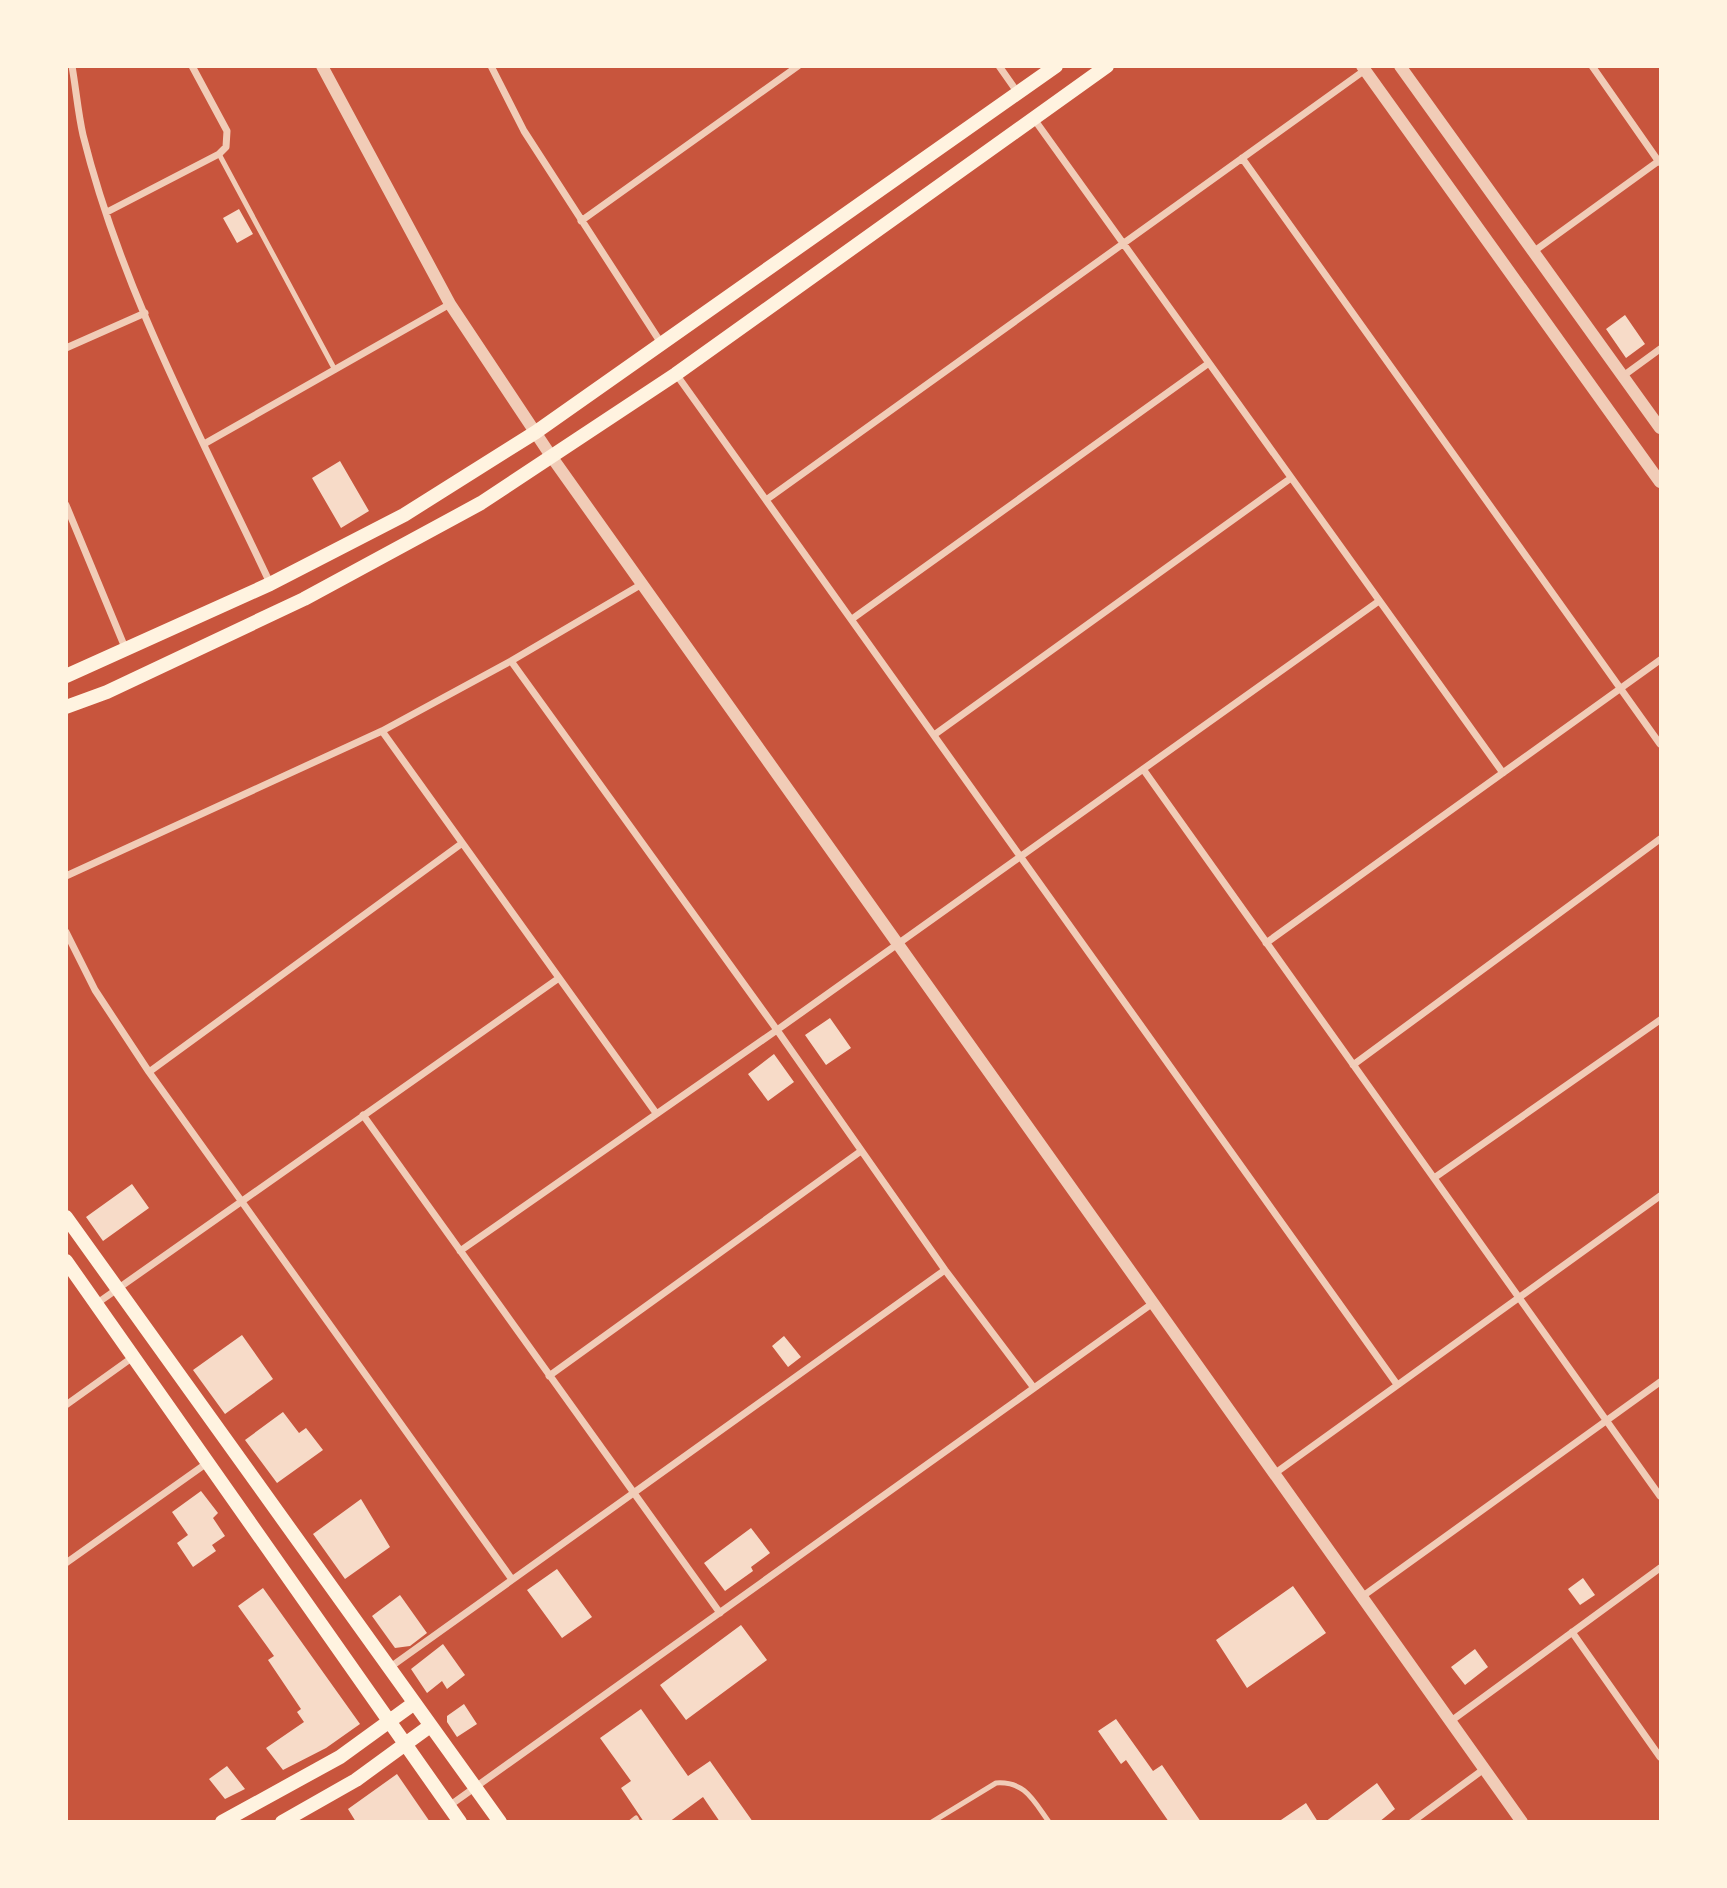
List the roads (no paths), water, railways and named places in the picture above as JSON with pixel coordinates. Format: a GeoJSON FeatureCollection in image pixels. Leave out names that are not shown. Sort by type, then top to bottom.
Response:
{"type":"FeatureCollection","features":[{"type":"Feature","properties":{"kind":"main road"},"geometry":{"type":"LineString","coordinates":[[66,676],[270,584],[404,515],[536,432],[1056,66]]}},
{"type":"Feature","properties":{"kind":"main road"},"geometry":{"type":"LineString","coordinates":[[66,707],[107,692],[304,599],[481,503],[676,374],[1107,66]]}},
{"type":"Feature","properties":{"kind":"main road"},"geometry":{"type":"LineString","coordinates":[[66,1217],[500,1822]]}},
{"type":"Feature","properties":{"kind":"main road"},"geometry":{"type":"LineString","coordinates":[[66,1261],[460,1822]]}},
{"type":"Feature","properties":{"kind":"main road"},"geometry":{"type":"LineString","coordinates":[[222,1822],[340,1757],[413,1704]]}},
{"type":"Feature","properties":{"kind":"main road"},"geometry":{"type":"LineString","coordinates":[[282,1822],[356,1780],[430,1726]]}},
{"type":"Feature","properties":{"kind":"street"},"geometry":{"type":"LineString","coordinates":[[72,66],[83,134],[107,212],[145,313],[270,584]]}},
{"type":"Feature","properties":{"kind":"street"},"geometry":{"type":"LineString","coordinates":[[107,212],[219,154],[227,144],[227,131],[192,66]]}},
{"type":"Feature","properties":{"kind":"street"},"geometry":{"type":"LineString","coordinates":[[322,66],[450,304],[551,456],[1522,1822]]}},
{"type":"Feature","properties":{"kind":"street"},"geometry":{"type":"LineString","coordinates":[[491,66],[524,131],[662,344]]}},
{"type":"Feature","properties":{"kind":"street"},"geometry":{"type":"LineString","coordinates":[[581,221],[798,66]]}},
{"type":"Feature","properties":{"kind":"street"},"geometry":{"type":"LineString","coordinates":[[999,66],[1018,93]]}},
{"type":"Feature","properties":{"kind":"street"},"geometry":{"type":"LineString","coordinates":[[1400,66],[1661,428]]}},
{"type":"Feature","properties":{"kind":"street"},"geometry":{"type":"LineString","coordinates":[[1533,252],[1660,161],[1591,66]]}},
{"type":"Feature","properties":{"kind":"street"},"geometry":{"type":"LineString","coordinates":[[766,500],[1364,68],[1661,481]]}},
{"type":"Feature","properties":{"kind":"street"},"geometry":{"type":"LineString","coordinates":[[1034,119],[1503,773]]}},
{"type":"Feature","properties":{"kind":"street"},"geometry":{"type":"LineString","coordinates":[[1242,158],[1661,744]]}},
{"type":"Feature","properties":{"kind":"street"},"geometry":{"type":"LineString","coordinates":[[204,444],[450,304]]}},
{"type":"Feature","properties":{"kind":"street"},"geometry":{"type":"LineString","coordinates":[[66,348],[145,313]]}},
{"type":"Feature","properties":{"kind":"street"},"geometry":{"type":"LineString","coordinates":[[1623,376],[1661,349]]}},
{"type":"Feature","properties":{"kind":"street"},"geometry":{"type":"LineString","coordinates":[[852,619],[1209,363]]}},
{"type":"Feature","properties":{"kind":"street"},"geometry":{"type":"LineString","coordinates":[[676,374],[1396,1383]]}},
{"type":"Feature","properties":{"kind":"street"},"geometry":{"type":"LineString","coordinates":[[934,735],[1291,478]]}},
{"type":"Feature","properties":{"kind":"street"},"geometry":{"type":"LineString","coordinates":[[67,505],[126,650]]}},
{"type":"Feature","properties":{"kind":"street"},"geometry":{"type":"LineString","coordinates":[[66,876],[382,731],[511,661],[642,584]]}},
{"type":"Feature","properties":{"kind":"street"},"geometry":{"type":"LineString","coordinates":[[460,1251],[778,1030],[1379,601]]}},
{"type":"Feature","properties":{"kind":"street"},"geometry":{"type":"LineString","coordinates":[[1266,943],[1661,660]]}},
{"type":"Feature","properties":{"kind":"street"},"geometry":{"type":"LineString","coordinates":[[511,661],[778,1030],[945,1270],[1034,1388]]}},
{"type":"Feature","properties":{"kind":"street"},"geometry":{"type":"LineString","coordinates":[[382,731],[656,1113]]}},
{"type":"Feature","properties":{"kind":"street"},"geometry":{"type":"LineString","coordinates":[[1143,769],[1661,1496]]}},
{"type":"Feature","properties":{"kind":"street"},"geometry":{"type":"LineString","coordinates":[[1353,1065],[1661,839]]}},
{"type":"Feature","properties":{"kind":"street"},"geometry":{"type":"LineString","coordinates":[[149,1072],[461,844]]}},
{"type":"Feature","properties":{"kind":"street"},"geometry":{"type":"LineString","coordinates":[[66,932],[95,990],[149,1072],[511,1578]]}},
{"type":"Feature","properties":{"kind":"street"},"geometry":{"type":"LineString","coordinates":[[96,1304],[559,978]]}},
{"type":"Feature","properties":{"kind":"street"},"geometry":{"type":"LineString","coordinates":[[1434,1178],[1661,1020]]}},
{"type":"Feature","properties":{"kind":"street"},"geometry":{"type":"LineString","coordinates":[[363,1115],[720,1613]]}},
{"type":"Feature","properties":{"kind":"street"},"geometry":{"type":"LineString","coordinates":[[549,1376],[861,1151]]}},
{"type":"Feature","properties":{"kind":"street"},"geometry":{"type":"LineString","coordinates":[[1274,1474],[1396,1383],[1661,1196]]}},
{"type":"Feature","properties":{"kind":"street"},"geometry":{"type":"LineString","coordinates":[[389,1668],[511,1578],[945,1270]]}},
{"type":"Feature","properties":{"kind":"street"},"geometry":{"type":"LineString","coordinates":[[449,1806],[1153,1303]]}},
{"type":"Feature","properties":{"kind":"street"},"geometry":{"type":"LineString","coordinates":[[66,1405],[132,1357]]}},
{"type":"Feature","properties":{"kind":"street"},"geometry":{"type":"LineString","coordinates":[[1363,1596],[1661,1382]]}},
{"type":"Feature","properties":{"kind":"street"},"geometry":{"type":"LineString","coordinates":[[66,1563],[207,1464]]}},
{"type":"Feature","properties":{"kind":"street"},"geometry":{"type":"LineString","coordinates":[[1451,1721],[1661,1567]]}},
{"type":"Feature","properties":{"kind":"street"},"geometry":{"type":"LineString","coordinates":[[1572,1632],[1661,1757]]}},
{"type":"Feature","properties":{"kind":"street"},"geometry":{"type":"LineString","coordinates":[[1412,1822],[1485,1769]]}},
{"type":"Feature","properties":{"kind":"lane"},"geometry":{"type":"LineString","coordinates":[[219,154],[335,370]]}},
{"type":"Feature","properties":{"kind":"lane"},"geometry":{"type":"LineString","coordinates":[[932,1822],[996,1783],[1006,1782],[1023,1787],[1049,1822]]}},
{"type":"Feature","properties":{"kind":"lane"},"geometry":{"type":"LineString","coordinates":[[631,1822],[636,1818],[638,1822]]}}]}
